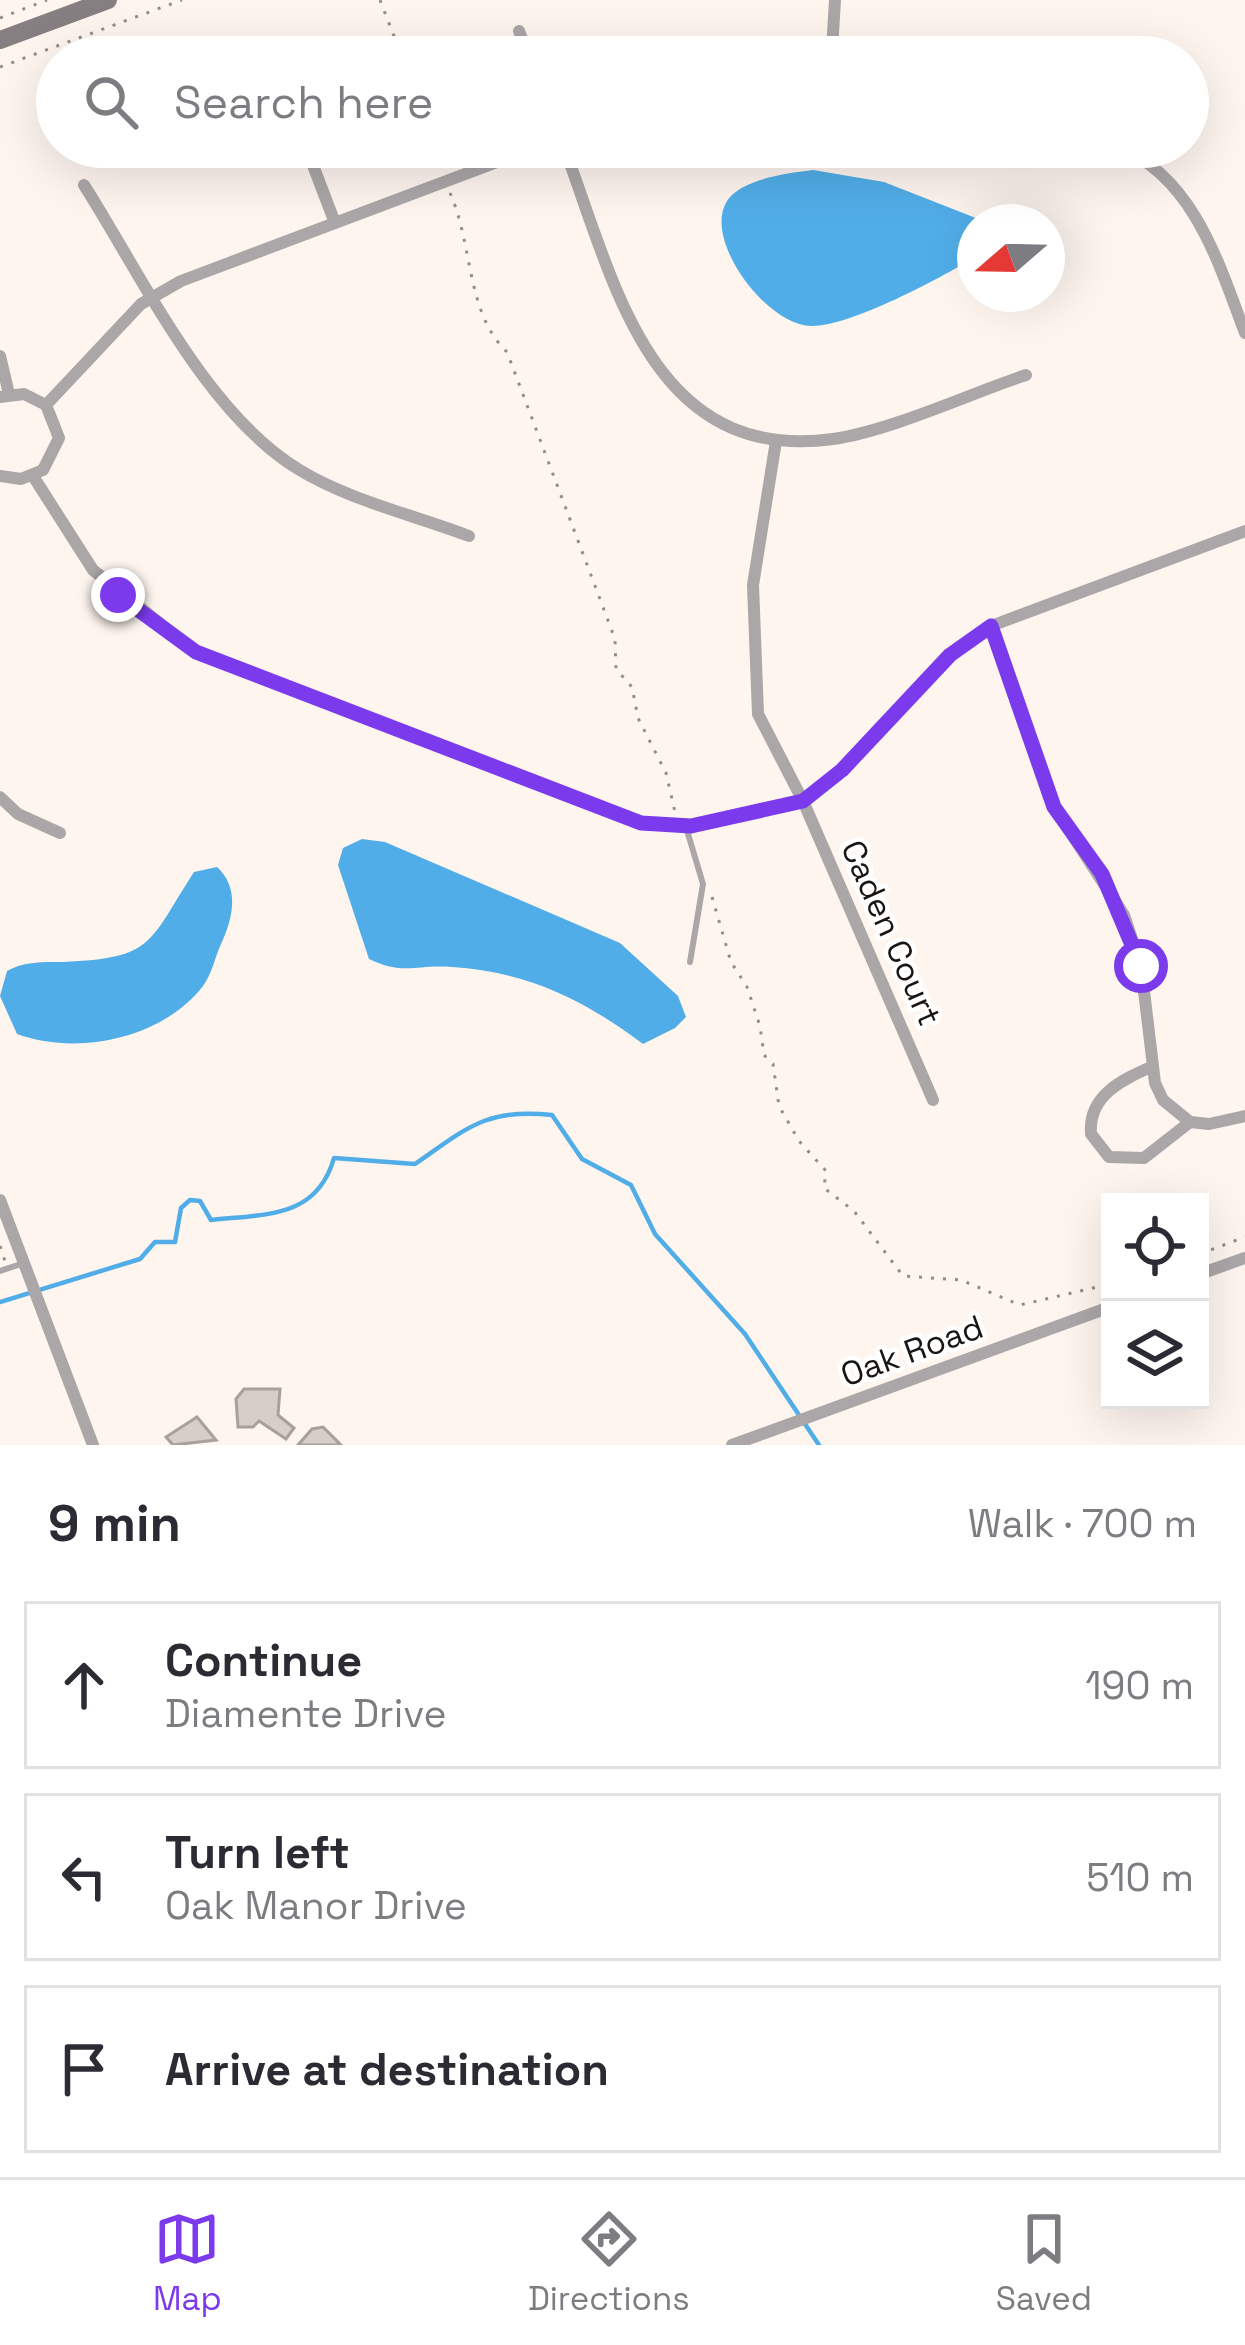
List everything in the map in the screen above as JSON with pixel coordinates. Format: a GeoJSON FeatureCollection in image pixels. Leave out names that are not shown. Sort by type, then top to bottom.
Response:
{"type":"FeatureCollection","features":[{"type":"Feature","properties":{"kind":"street"},"geometry":{"type":"LineString","coordinates":[[0,40],[107,0]]}},
{"type":"Feature","properties":{"kind":"street"},"geometry":{"type":"LineString","coordinates":[[833,36],[835,0]]}},
{"type":"Feature","properties":{"kind":"street"},"geometry":{"type":"LineString","coordinates":[[519,32],[521,36]]}},
{"type":"Feature","properties":{"kind":"street"},"geometry":{"type":"LineString","coordinates":[[314,168],[334,223]]}},
{"type":"Feature","properties":{"kind":"street"},"geometry":{"type":"LineString","coordinates":[[46,405],[109,334],[154,296],[482,168]]}},
{"type":"Feature","properties":{"kind":"street"},"geometry":{"type":"LineString","coordinates":[[572,168],[642,350],[680,395],[735,432],[776,441],[836,438],[1026,375]]}},
{"type":"Feature","properties":{"kind":"street"},"geometry":{"type":"LineString","coordinates":[[1153,168],[1167,177],[1192,212],[1216,257],[1245,333]]}},
{"type":"Feature","properties":{"kind":"street"},"geometry":{"type":"LineString","coordinates":[[84,185],[232,413],[298,469],[469,536]]}},
{"type":"Feature","properties":{"kind":"street"},"geometry":{"type":"LineString","coordinates":[[0,356],[4,395],[24,394],[46,405],[59,438],[52,461],[33,476],[0,476]]}},
{"type":"Feature","properties":{"kind":"street","name":"Caden Court"},"geometry":{"type":"LineString","coordinates":[[776,441],[752,585],[758,714],[803,801],[933,1100]]}},
{"type":"Feature","properties":{"kind":"street"},"geometry":{"type":"LineString","coordinates":[[33,476],[93,570],[196,652],[641,823],[681,826],[803,801],[842,770],[950,655],[991,626],[1245,531]]}},
{"type":"Feature","properties":{"kind":"street"},"geometry":{"type":"LineString","coordinates":[[991,626],[1054,807],[1124,915],[1141,966],[1153,1066],[1163,1100],[1190,1122],[1209,1124],[1245,1116]]}},
{"type":"Feature","properties":{"kind":"street"},"geometry":{"type":"LineString","coordinates":[[0,797],[19,814],[60,833]]}},
{"type":"Feature","properties":{"kind":"street"},"geometry":{"type":"LineString","coordinates":[[1153,1066],[1102,1095],[1090,1121],[1095,1143],[1109,1157],[1132,1161],[1158,1150],[1190,1122]]}},
{"type":"Feature","properties":{"kind":"street"},"geometry":{"type":"LineString","coordinates":[[0,1200],[93,1445]]}},
{"type":"Feature","properties":{"kind":"street"},"geometry":{"type":"LineString","coordinates":[[1209,1271],[1245,1258]]}},
{"type":"Feature","properties":{"kind":"street","name":"Oak Road"},"geometry":{"type":"LineString","coordinates":[[732,1445],[1044,1339],[1101,1311]]}},
{"type":"Feature","properties":{"kind":"lane"},"geometry":{"type":"LineString","coordinates":[[681,826],[703,884],[690,962]]}},
{"type":"Feature","properties":{"kind":"lane"},"geometry":{"type":"LineString","coordinates":[[4,1270],[24,1262]]}},
{"type":"Feature","properties":{"kind":"path"},"geometry":{"type":"LineString","coordinates":[[0,18],[47,0]]}},
{"type":"Feature","properties":{"kind":"path"},"geometry":{"type":"LineString","coordinates":[[84,36],[182,0]]}},
{"type":"Feature","properties":{"kind":"path"},"geometry":{"type":"LineString","coordinates":[[380,0],[394,36]]}},
{"type":"Feature","properties":{"kind":"path"},"geometry":{"type":"LineString","coordinates":[[0,67],[36,54]]}},
{"type":"Feature","properties":{"kind":"path"},"geometry":{"type":"LineString","coordinates":[[439,168],[465,231],[484,324],[507,352],[615,639],[616,669],[632,687],[638,718],[675,800],[681,826]]}},
{"type":"Feature","properties":{"kind":"path"},"geometry":{"type":"LineString","coordinates":[[708,882],[731,962],[747,987],[762,1048],[773,1064],[779,1106],[799,1141],[826,1171],[824,1188],[854,1211],[903,1276],[961,1280],[1020,1305],[1101,1286]]}},
{"type":"Feature","properties":{"kind":"path"},"geometry":{"type":"LineString","coordinates":[[1209,1251],[1245,1238]]}},
{"type":"Feature","properties":{"kind":"path"},"geometry":{"type":"LineString","coordinates":[[0,1246],[4,1270]]}},
{"type":"Feature","properties":{"kind":"water"},"geometry":{"type":"Polygon","coordinates":[[[813,170],[884,182],[957,211],[957,267],[849,318],[812,326],[795,323],[759,297],[731,258],[724,237],[727,201],[743,187],[813,170]]]}},
{"type":"Feature","properties":{"kind":"water"},"geometry":{"type":"Polygon","coordinates":[[[362,839],[385,842],[620,943],[678,996],[686,1017],[643,1044],[576,1001],[530,982],[479,970],[392,967],[369,959],[338,865],[343,848],[362,839]]]}},
{"type":"Feature","properties":{"kind":"water"},"geometry":{"type":"Polygon","coordinates":[[[217,867],[232,894],[231,914],[209,976],[186,1004],[165,1019],[117,1038],[66,1043],[17,1034],[0,996],[7,971],[27,964],[93,960],[133,950],[157,931],[194,872],[217,867]]]}},
{"type":"Feature","properties":{"kind":"building"},"geometry":{"type":"Polygon","coordinates":[[[244,1389],[280,1389],[278,1415],[294,1428],[286,1439],[259,1421],[253,1427],[238,1427],[236,1399],[244,1389]]]}},
{"type":"Feature","properties":{"kind":"building"},"geometry":{"type":"Polygon","coordinates":[[[197,1417],[216,1440],[173,1445],[166,1437],[197,1417]]]}},
{"type":"Feature","properties":{"kind":"building"},"geometry":{"type":"Polygon","coordinates":[[[323,1427],[341,1445],[298,1445],[312,1429],[323,1427]]]}},
{"type":"Feature","properties":{"kind":"waterway"},"geometry":{"type":"LineString","coordinates":[[0,1302],[140,1259],[155,1242],[175,1242],[181,1208],[190,1200],[200,1201],[211,1220],[270,1214],[315,1192],[334,1158],[415,1164],[478,1123],[510,1115],[552,1115],[582,1159],[631,1185],[655,1234],[745,1334],[819,1445]]}},
{"type":"Feature","properties":{"kind":"route"},"geometry":{"type":"LineString","coordinates":[[118,595],[196,652],[641,823],[686,827],[803,801],[842,770],[950,655],[991,626],[1054,807],[1102,874],[1124,915],[1141,966]]}}]}
